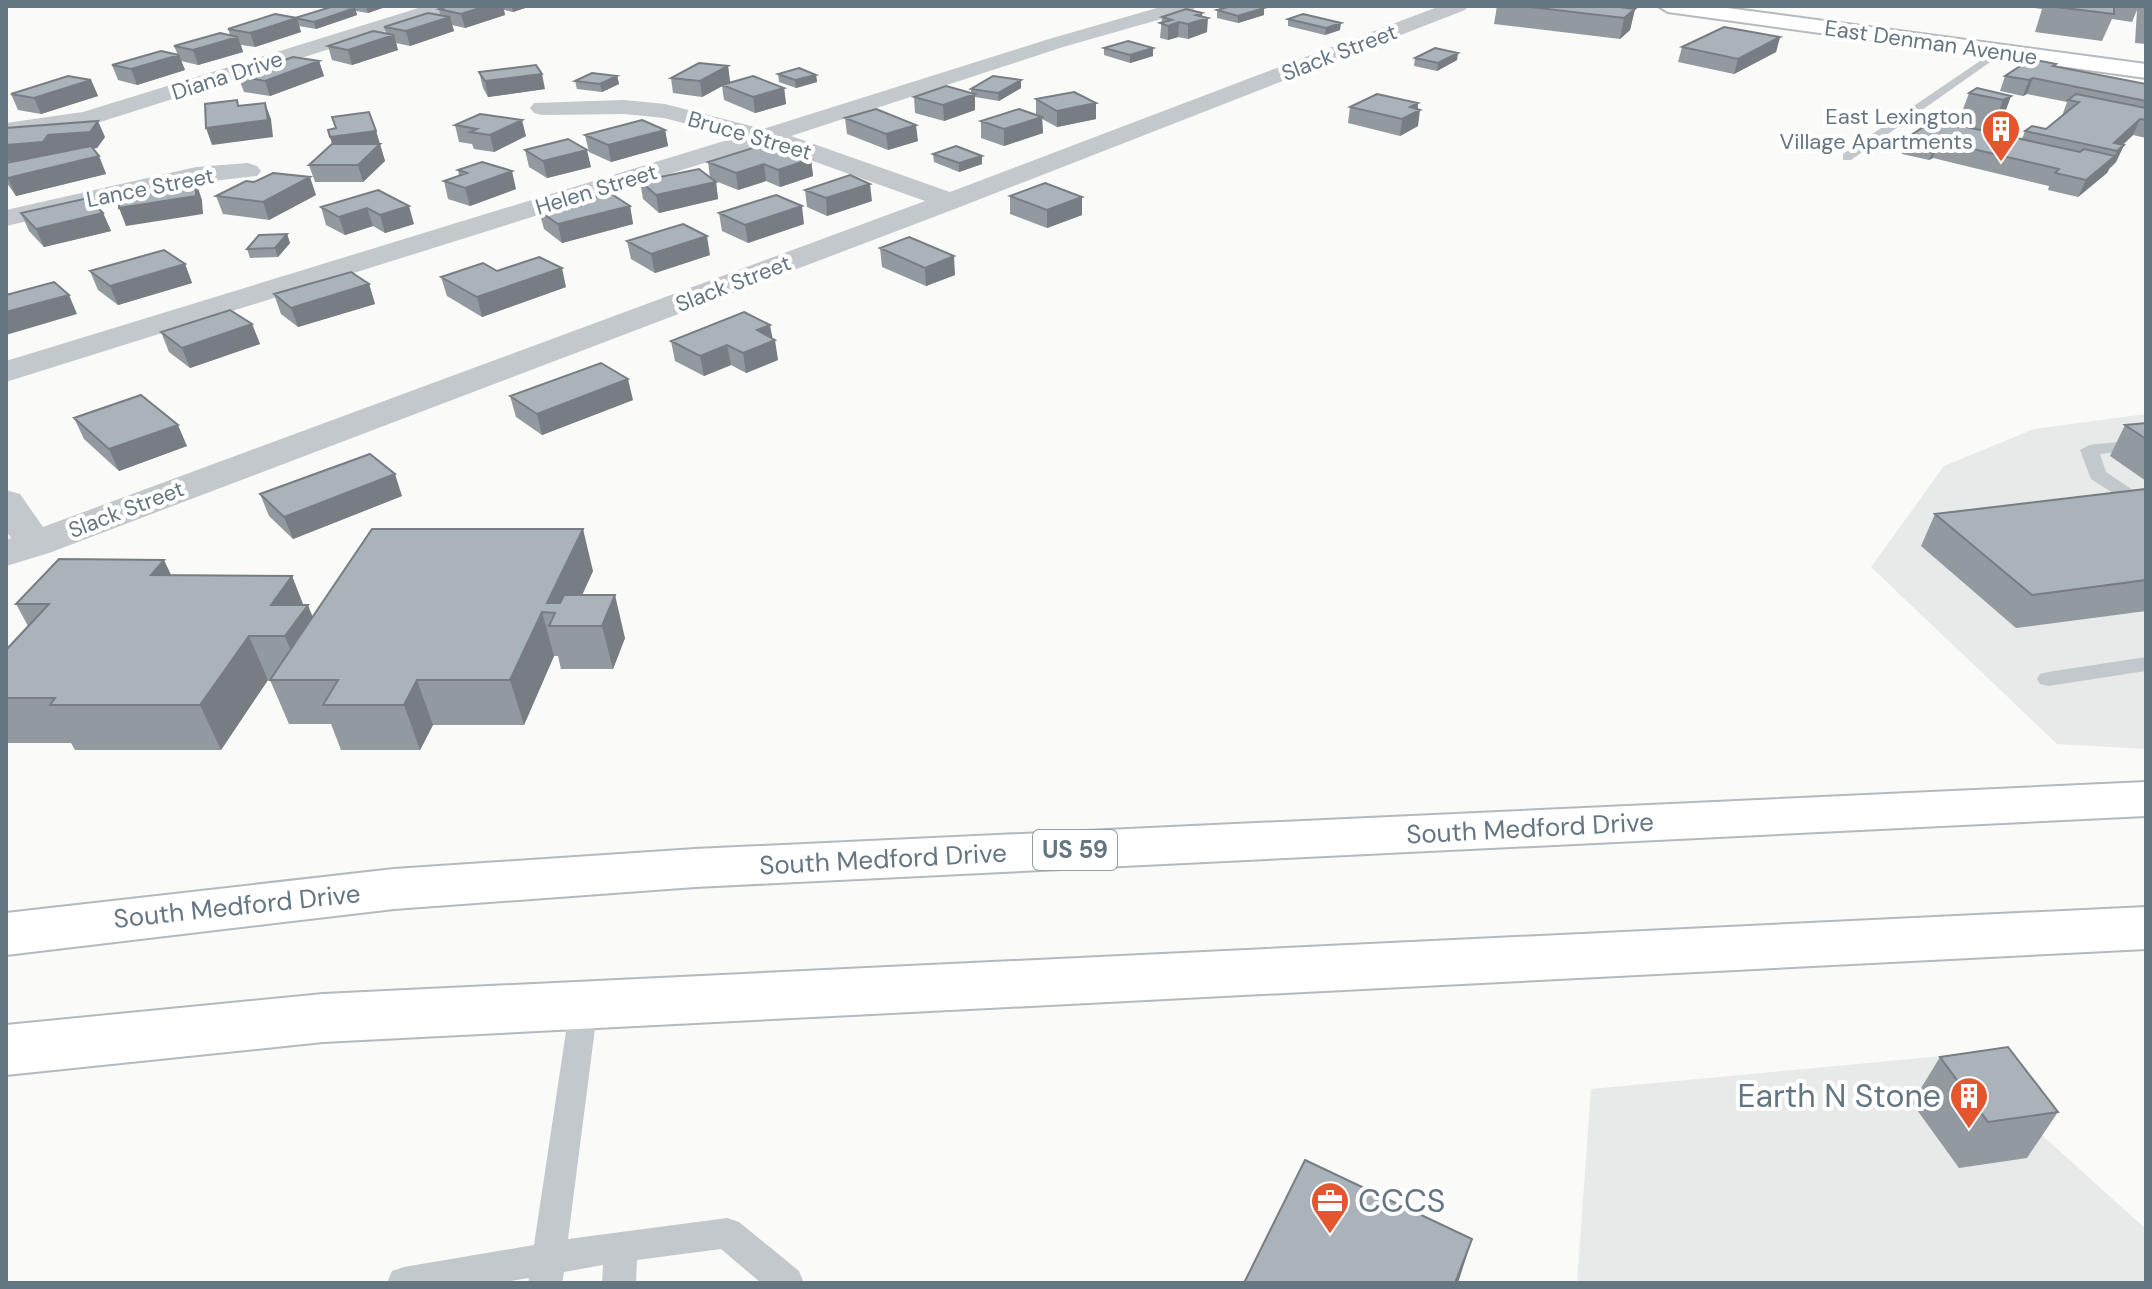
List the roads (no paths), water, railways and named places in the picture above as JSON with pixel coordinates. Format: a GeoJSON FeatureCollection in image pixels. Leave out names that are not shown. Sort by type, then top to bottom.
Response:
{"type":"FeatureCollection","features":[{"type":"Feature","properties":{"kind":"main road","name":"East Denman Avenue"},"geometry":{"type":"LineString","coordinates":[[1668,6],[2146,71]]}},
{"type":"Feature","properties":{"kind":"main road","name":"South Medford Drive"},"geometry":{"type":"LineString","coordinates":[[6,934],[394,889],[695,868],[2146,799]]}},
{"type":"Feature","properties":{"kind":"main road"},"geometry":{"type":"LineString","coordinates":[[6,1050],[323,1018],[2146,928]]}},
{"type":"Feature","properties":{"kind":"street","name":"Diana Drive"},"geometry":{"type":"LineString","coordinates":[[6,130],[52,126],[101,115],[445,6]]}},
{"type":"Feature","properties":{"kind":"street","name":"Helen Street"},"geometry":{"type":"LineString","coordinates":[[6,372],[760,138],[1040,47],[1186,6]]}},
{"type":"Feature","properties":{"kind":"street","name":"Slack Street"},"geometry":{"type":"LineString","coordinates":[[20,549],[950,201],[1458,6]]}},
{"type":"Feature","properties":{"kind":"street","name":"Bruce Street"},"geometry":{"type":"LineString","coordinates":[[542,108],[609,106],[665,111],[788,143],[950,201]]}},
{"type":"Feature","properties":{"kind":"street","name":"Lance Street"},"geometry":{"type":"LineString","coordinates":[[6,218],[196,175],[248,171]]}},
{"type":"Feature","properties":{"kind":"street"},"geometry":{"type":"LineString","coordinates":[[6,502],[20,549]]}},
{"type":"Feature","properties":{"kind":"lane"},"geometry":{"type":"LineString","coordinates":[[1847,157],[1999,51]]}},
{"type":"Feature","properties":{"kind":"lane"},"geometry":{"type":"LineString","coordinates":[[2143,506],[2098,475],[2089,450],[2146,444]]}},
{"type":"Feature","properties":{"kind":"lane"},"geometry":{"type":"LineString","coordinates":[[2110,508],[2143,506]]}},
{"type":"Feature","properties":{"kind":"lane"},"geometry":{"type":"LineString","coordinates":[[2048,679],[2146,664]]}},
{"type":"Feature","properties":{"kind":"lane"},"geometry":{"type":"LineString","coordinates":[[547,1272],[584,1005]]}},
{"type":"Feature","properties":{"kind":"lane"},"geometry":{"type":"LineString","coordinates":[[404,1283],[547,1272],[621,1246],[727,1233],[787,1283]]}},
{"type":"Feature","properties":{"kind":"lane"},"geometry":{"type":"LineString","coordinates":[[619,1283],[621,1246]]}},
{"type":"Feature","properties":{"kind":"place","name":"East Lexington Village Apartments"},"geometry":{"type":"Point","coordinates":[2001,163]}},
{"type":"Feature","properties":{"kind":"place","name":"Earth N Stone"},"geometry":{"type":"Point","coordinates":[1969,1130]}},
{"type":"Feature","properties":{"kind":"place","name":"CCCS"},"geometry":{"type":"Point","coordinates":[1330,1235]}}]}
